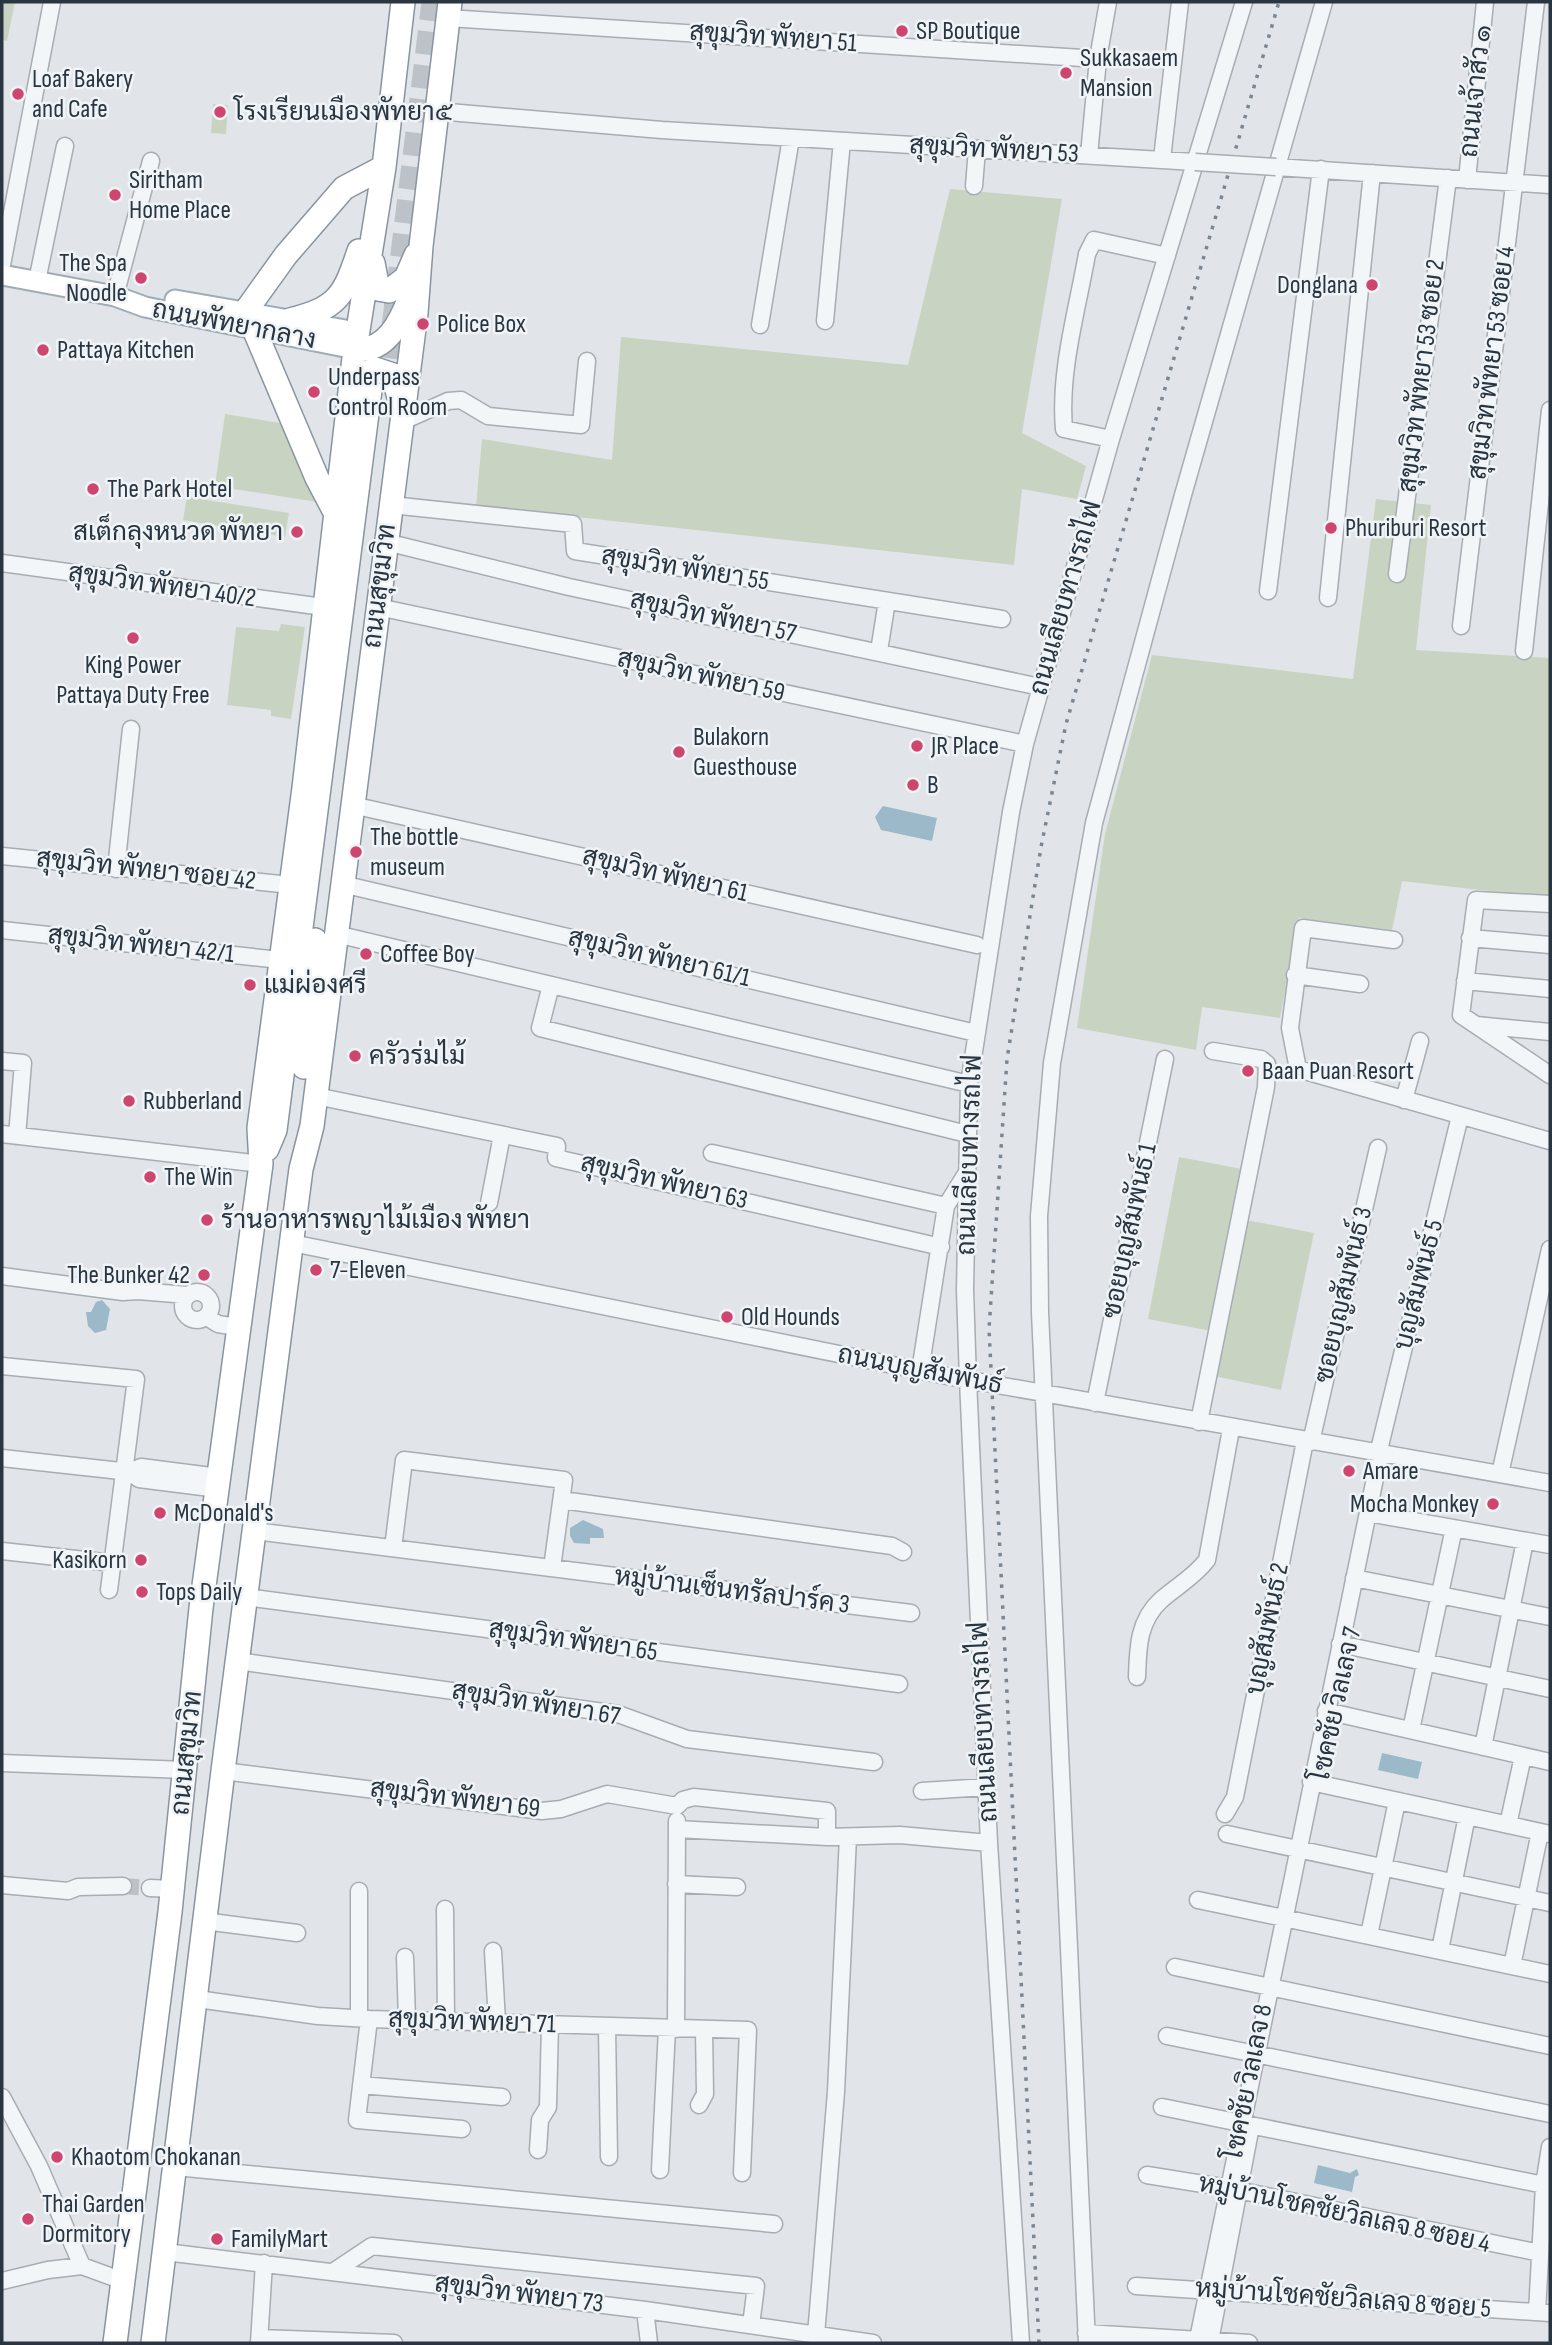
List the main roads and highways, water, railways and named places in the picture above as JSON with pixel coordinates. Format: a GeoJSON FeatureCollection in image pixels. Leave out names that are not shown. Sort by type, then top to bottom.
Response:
{"type":"FeatureCollection","features":[{"type":"Feature","properties":{"kind":"highway","name":"ถนนสุขุมวิท"},"geometry":{"type":"LineString","coordinates":[[115,2343],[167,1934],[162,1888],[185,1770],[201,1608],[261,1164],[259,1128],[291,885],[323,607],[356,340],[382,177],[403,2]]}},
{"type":"Feature","properties":{"kind":"highway","name":"ถนนสุขุมวิท"},"geometry":{"type":"LineString","coordinates":[[153,2343],[237,1661],[301,1169],[316,1096],[407,379],[449,10]]}},
{"type":"Feature","properties":{"kind":"highway"},"geometry":{"type":"LineString","coordinates":[[290,320],[323,308],[346,288],[382,177]]}},
{"type":"Feature","properties":{"kind":"highway"},"geometry":{"type":"LineString","coordinates":[[336,514],[317,478],[249,320],[286,256],[344,188],[382,177]]}},
{"type":"Feature","properties":{"kind":"highway"},"geometry":{"type":"LineString","coordinates":[[371,242],[374,279],[378,289],[394,289],[406,278],[420,257]]}},
{"type":"Feature","properties":{"kind":"highway"},"geometry":{"type":"LineString","coordinates":[[383,341],[404,315],[420,257]]}},
{"type":"Feature","properties":{"kind":"highway"},"geometry":{"type":"LineString","coordinates":[[356,340],[374,335],[383,341],[407,379]]}},
{"type":"Feature","properties":{"kind":"highway"},"geometry":{"type":"LineString","coordinates":[[349,410],[363,376],[375,369],[393,375],[402,418]]}},
{"type":"Feature","properties":{"kind":"highway","name":"ถนนสุขุมวิท"},"geometry":{"type":"LineString","coordinates":[[261,1164],[275,1130],[378,391],[316,939],[299,1126],[301,1169]]}},
{"type":"Feature","properties":{"kind":"highway"},"geometry":{"type":"LineString","coordinates":[[167,1934],[204,1929]]}},
{"type":"Feature","properties":{"kind":"main road","name":"ถนนพัทยากลาง"},"geometry":{"type":"LineString","coordinates":[[2,275],[116,296],[145,307],[249,320],[356,340]]}},
{"type":"Feature","properties":{"kind":"main road","name":"ถนนพัทยากลาง"},"geometry":{"type":"LineString","coordinates":[[249,320],[290,320],[356,340]]}},
{"type":"Feature","properties":{"kind":"water"},"geometry":{"type":"Polygon","coordinates":[[[883,806],[937,818],[932,841],[881,830],[875,817],[883,806]]]}},
{"type":"Feature","properties":{"kind":"water"},"geometry":{"type":"Polygon","coordinates":[[[102,1300],[110,1309],[106,1330],[95,1333],[88,1326],[86,1312],[91,1312],[96,1302],[102,1300]]]}},
{"type":"Feature","properties":{"kind":"water"},"geometry":{"type":"Polygon","coordinates":[[[583,1520],[603,1529],[604,1538],[590,1538],[590,1544],[574,1543],[570,1528],[583,1520]]]}},
{"type":"Feature","properties":{"kind":"water"},"geometry":{"type":"Polygon","coordinates":[[[1382,1753],[1422,1762],[1418,1779],[1378,1770],[1382,1753]]]}},
{"type":"Feature","properties":{"kind":"water"},"geometry":{"type":"Polygon","coordinates":[[[1318,2165],[1350,2173],[1357,2169],[1359,2175],[1355,2177],[1352,2192],[1314,2183],[1318,2165]]]}},
{"type":"Feature","properties":{"kind":"tunnel"},"geometry":{"type":"LineString","coordinates":[[385,392],[433,2]]}},
{"type":"Feature","properties":{"kind":"tunnel"},"geometry":{"type":"LineString","coordinates":[[123,1886],[150,1888]]}},
{"type":"Feature","properties":{"kind":"railway"},"geometry":{"type":"LineString","coordinates":[[1039,2343],[989,1329],[1007,1059],[1041,847],[1066,724],[1279,2]]}},
{"type":"Feature","properties":{"kind":"place","name":"SP Boutique"},"geometry":{"type":"Point","coordinates":[902,31]}},
{"type":"Feature","properties":{"kind":"place","name":"Sukkasaem Mansion"},"geometry":{"type":"Point","coordinates":[1066,73]}},
{"type":"Feature","properties":{"kind":"place","name":"Loaf Bakery and Cafe"},"geometry":{"type":"Point","coordinates":[18,94]}},
{"type":"Feature","properties":{"kind":"place","name":"โรงเรียนเมืองพัทยา๕"},"geometry":{"type":"Point","coordinates":[220,112]}},
{"type":"Feature","properties":{"kind":"place","name":"Siritham Home Place"},"geometry":{"type":"Point","coordinates":[115,195]}},
{"type":"Feature","properties":{"kind":"place","name":"The Spa Noodle"},"geometry":{"type":"Point","coordinates":[141,278]}},
{"type":"Feature","properties":{"kind":"place","name":"Donglana"},"geometry":{"type":"Point","coordinates":[1372,285]}},
{"type":"Feature","properties":{"kind":"place","name":"Police Box"},"geometry":{"type":"Point","coordinates":[423,324]}},
{"type":"Feature","properties":{"kind":"place","name":"Pattaya Kitchen"},"geometry":{"type":"Point","coordinates":[43,350]}},
{"type":"Feature","properties":{"kind":"place","name":"Underpass Control Room"},"geometry":{"type":"Point","coordinates":[314,392]}},
{"type":"Feature","properties":{"kind":"place","name":"The Park Hotel"},"geometry":{"type":"Point","coordinates":[93,489]}},
{"type":"Feature","properties":{"kind":"place","name":"Phuriburi Resort"},"geometry":{"type":"Point","coordinates":[1331,528]}},
{"type":"Feature","properties":{"kind":"place","name":"สเต็กลุงหนวด พัทยา"},"geometry":{"type":"Point","coordinates":[297,532]}},
{"type":"Feature","properties":{"kind":"place","name":"King Power Pattaya Duty Free"},"geometry":{"type":"Point","coordinates":[133,638]}},
{"type":"Feature","properties":{"kind":"place","name":"JR Place"},"geometry":{"type":"Point","coordinates":[917,746]}},
{"type":"Feature","properties":{"kind":"place","name":"Bulakorn Guesthouse"},"geometry":{"type":"Point","coordinates":[679,752]}},
{"type":"Feature","properties":{"kind":"place","name":"B"},"geometry":{"type":"Point","coordinates":[913,785]}},
{"type":"Feature","properties":{"kind":"place","name":"The bottle museum"},"geometry":{"type":"Point","coordinates":[356,852]}},
{"type":"Feature","properties":{"kind":"place","name":"Coffee Boy"},"geometry":{"type":"Point","coordinates":[366,954]}},
{"type":"Feature","properties":{"kind":"place","name":"แม่ผ่องศรี"},"geometry":{"type":"Point","coordinates":[250,985]}},
{"type":"Feature","properties":{"kind":"place","name":"ครัวร่มไม้"},"geometry":{"type":"Point","coordinates":[355,1056]}},
{"type":"Feature","properties":{"kind":"place","name":"Baan Puan Resort"},"geometry":{"type":"Point","coordinates":[1248,1071]}},
{"type":"Feature","properties":{"kind":"place","name":"Rubberland"},"geometry":{"type":"Point","coordinates":[129,1101]}},
{"type":"Feature","properties":{"kind":"place","name":"The Win"},"geometry":{"type":"Point","coordinates":[150,1177]}},
{"type":"Feature","properties":{"kind":"place","name":"ร้านอาหารพญาไม้เมือง พัทยา"},"geometry":{"type":"Point","coordinates":[207,1220]}},
{"type":"Feature","properties":{"kind":"place","name":"7-Eleven"},"geometry":{"type":"Point","coordinates":[316,1270]}},
{"type":"Feature","properties":{"kind":"place","name":"The Bunker 42"},"geometry":{"type":"Point","coordinates":[204,1275]}},
{"type":"Feature","properties":{"kind":"place","name":"Old Hounds"},"geometry":{"type":"Point","coordinates":[727,1317]}},
{"type":"Feature","properties":{"kind":"place","name":"Amare"},"geometry":{"type":"Point","coordinates":[1349,1471]}},
{"type":"Feature","properties":{"kind":"place","name":"Mocha Monkey"},"geometry":{"type":"Point","coordinates":[1493,1504]}},
{"type":"Feature","properties":{"kind":"place","name":"McDonald's"},"geometry":{"type":"Point","coordinates":[160,1513]}},
{"type":"Feature","properties":{"kind":"place","name":"Kasikorn"},"geometry":{"type":"Point","coordinates":[141,1560]}},
{"type":"Feature","properties":{"kind":"place","name":"Tops Daily"},"geometry":{"type":"Point","coordinates":[142,1592]}},
{"type":"Feature","properties":{"kind":"place","name":"Khaotom Chokanan"},"geometry":{"type":"Point","coordinates":[57,2157]}},
{"type":"Feature","properties":{"kind":"place","name":"Thai Garden Dormitory"},"geometry":{"type":"Point","coordinates":[28,2219]}},
{"type":"Feature","properties":{"kind":"place","name":"FamilyMart"},"geometry":{"type":"Point","coordinates":[217,2239]}}]}
